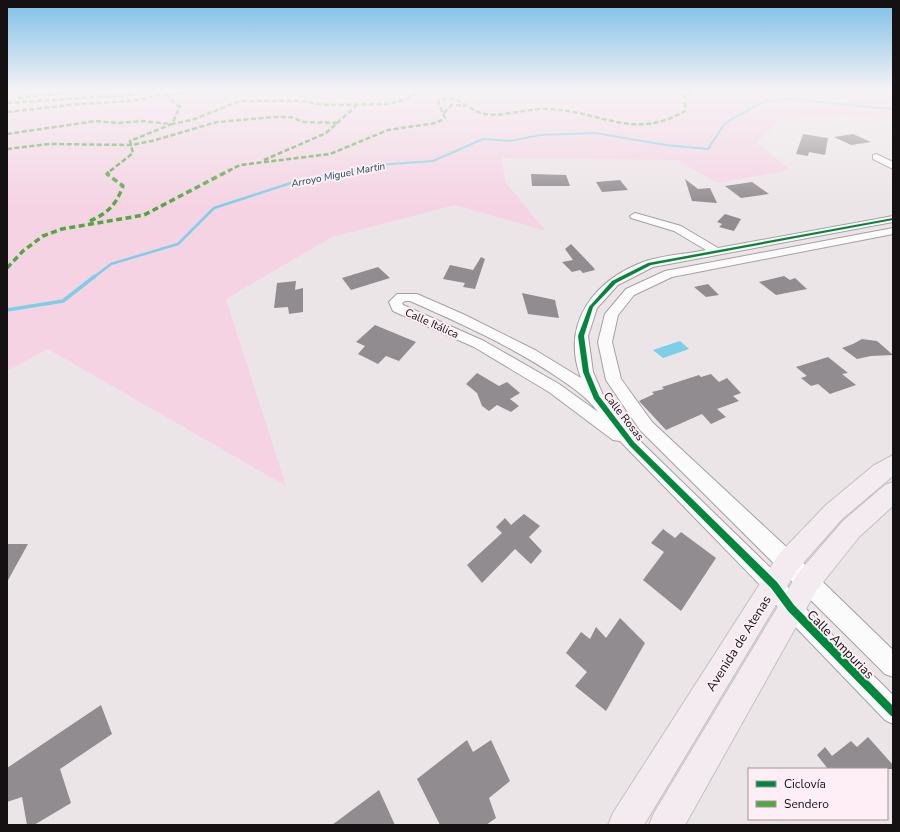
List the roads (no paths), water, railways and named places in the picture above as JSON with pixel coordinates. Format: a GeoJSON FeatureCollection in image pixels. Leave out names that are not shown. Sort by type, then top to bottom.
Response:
{"type":"FeatureCollection","features":[{"type":"Feature","properties":{"kind":"main road","name":"Avenida de Atenas"},"geometry":{"type":"LineString","coordinates":[[626,825],[788,562],[834,512],[881,472],[893,464]]}},
{"type":"Feature","properties":{"kind":"main road"},"geometry":{"type":"LineString","coordinates":[[666,825],[791,608],[808,582],[851,529],[893,492]]}},
{"type":"Feature","properties":{"kind":"street"},"geometry":{"type":"LineString","coordinates":[[876,158],[893,166]]}},
{"type":"Feature","properties":{"kind":"street"},"geometry":{"type":"LineString","coordinates":[[635,216],[674,225],[685,230],[715,251]]}},
{"type":"Feature","properties":{"kind":"street","name":"Calle Rosas"},"geometry":{"type":"LineString","coordinates":[[791,608],[774,585],[632,444],[596,397],[586,372],[582,336],[591,307],[614,282],[650,264],[893,219]]}},
{"type":"Feature","properties":{"kind":"street","name":"Calle Rosas"},"geometry":{"type":"LineString","coordinates":[[788,562],[646,426],[614,380],[605,342],[612,314],[630,292],[670,274],[893,231]]}},
{"type":"Feature","properties":{"kind":"street","name":"Calle Itálica"},"geometry":{"type":"LineString","coordinates":[[632,444],[554,388],[479,344],[398,308],[395,302],[402,297],[412,297],[484,329],[567,374],[596,397],[646,426]]}},
{"type":"Feature","properties":{"kind":"street"},"geometry":{"type":"LineString","coordinates":[[567,374],[586,372]]}},
{"type":"Feature","properties":{"kind":"street","name":"Calle Ampurias"},"geometry":{"type":"LineString","coordinates":[[788,562],[893,666]]}},
{"type":"Feature","properties":{"kind":"street","name":"Calle Ampurias"},"geometry":{"type":"LineString","coordinates":[[791,608],[893,712]]}},
{"type":"Feature","properties":{"kind":"water"},"geometry":{"type":"Polygon","coordinates":[[[680,341],[689,349],[663,358],[653,350],[680,341]]]}},
{"type":"Feature","properties":{"kind":"waterway","name":"Arroyo Miguel Martin"},"geometry":{"type":"LineString","coordinates":[[350,170],[378,165],[433,161],[483,139],[510,141],[540,135],[595,133],[666,145],[708,149],[721,129]]}},
{"type":"Feature","properties":{"kind":"waterway","name":"Arroyo Miguel Martin"},"geometry":{"type":"LineString","coordinates":[[94,277],[111,264],[178,244],[214,208],[291,183],[350,170]]}},
{"type":"Feature","properties":{"kind":"waterway","name":"Arroyo Miguel Martin"},"geometry":{"type":"LineString","coordinates":[[7,310],[63,301],[95,276]]}}]}
